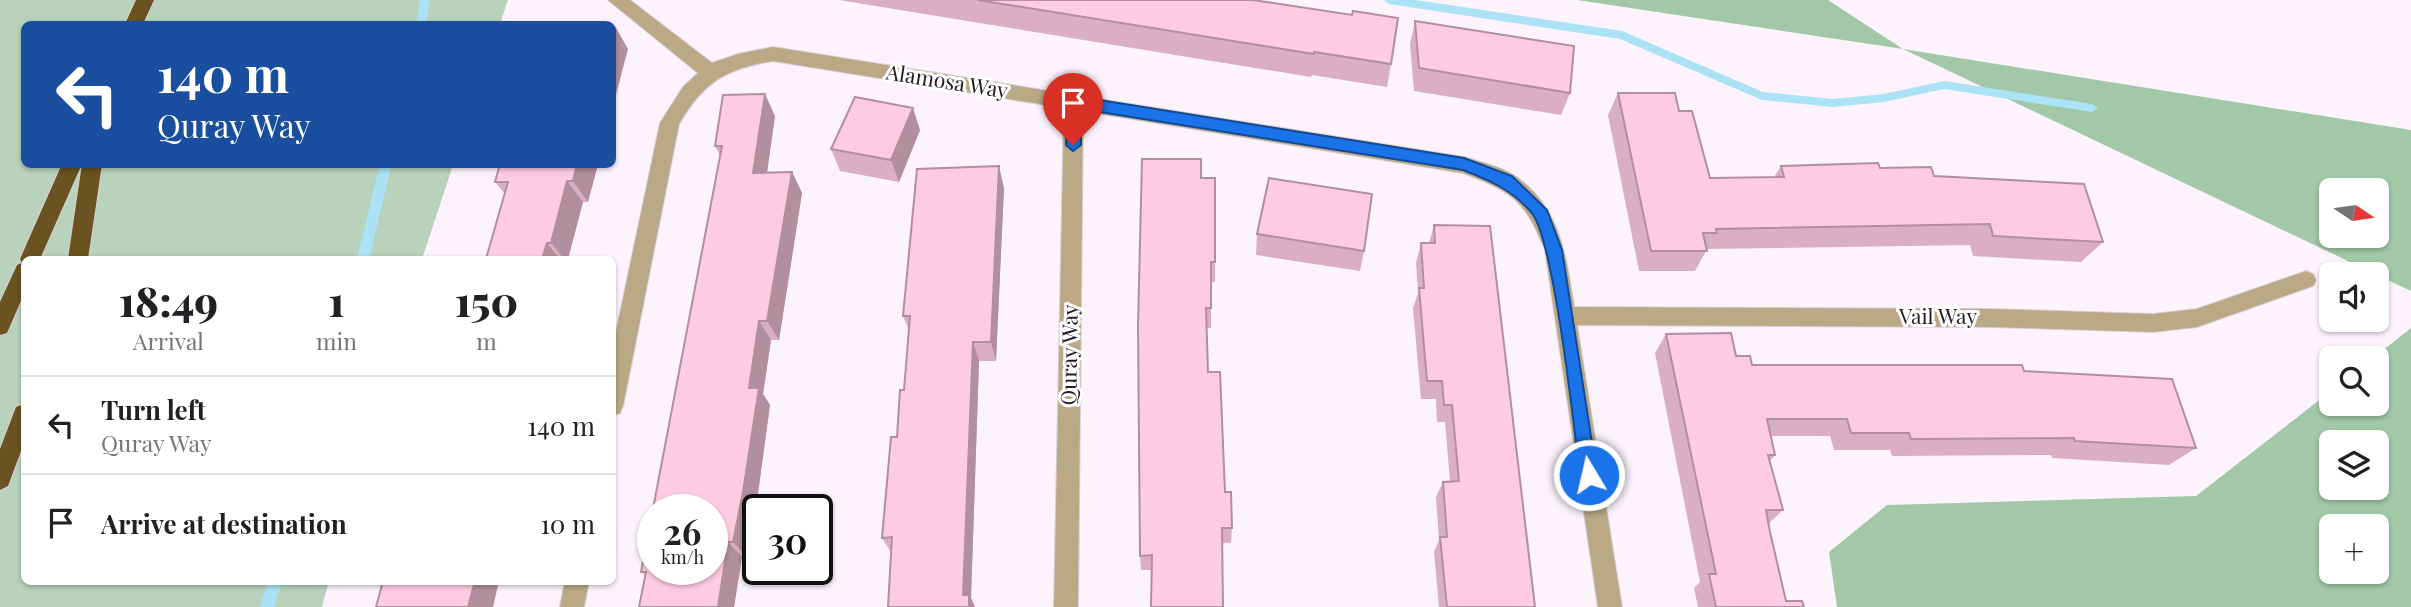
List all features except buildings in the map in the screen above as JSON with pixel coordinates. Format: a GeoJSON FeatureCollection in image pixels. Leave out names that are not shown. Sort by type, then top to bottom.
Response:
{"type":"FeatureCollection","features":[{"type":"Feature","properties":{"kind":"highway"},"geometry":{"type":"LineString","coordinates":[[135,21],[145,0]]}},
{"type":"Feature","properties":{"kind":"highway"},"geometry":{"type":"LineString","coordinates":[[31,256],[70,168]]}},
{"type":"Feature","properties":{"kind":"highway"},"geometry":{"type":"LineString","coordinates":[[78,256],[91,168]]}},
{"type":"Feature","properties":{"kind":"highway"},"geometry":{"type":"LineString","coordinates":[[0,326],[21,278]]}},
{"type":"Feature","properties":{"kind":"highway"},"geometry":{"type":"LineString","coordinates":[[0,479],[21,422]]}},
{"type":"Feature","properties":{"kind":"street"},"geometry":{"type":"LineString","coordinates":[[617,0],[710,72]]}},
{"type":"Feature","properties":{"kind":"street","name":"Alamosa Way"},"geometry":{"type":"LineString","coordinates":[[616,386],[670,123],[685,96],[710,72],[739,58],[773,54],[1464,164],[1507,181],[1539,210],[1555,250],[1609,607]]}},
{"type":"Feature","properties":{"kind":"street","name":"Quray Way"},"geometry":{"type":"LineString","coordinates":[[1066,607],[1074,102]]}},
{"type":"Feature","properties":{"kind":"street","name":"Vail Way"},"geometry":{"type":"LineString","coordinates":[[1564,316],[1990,317],[2153,323],[2197,318],[2306,279]]}},
{"type":"Feature","properties":{"kind":"street"},"geometry":{"type":"LineString","coordinates":[[572,607],[576,585]]}},
{"type":"Feature","properties":{"kind":"green space"},"geometry":{"type":"Polygon","coordinates":[[[0,0],[508,0],[501,21],[21,21],[21,168],[452,168],[423,256],[21,256],[21,585],[328,585],[322,607],[0,607],[0,0]]]}},
{"type":"Feature","properties":{"kind":"green space"},"geometry":{"type":"Polygon","coordinates":[[[1577,0],[1828,0],[1903,49],[1577,0]]]}},
{"type":"Feature","properties":{"kind":"green space"},"geometry":{"type":"Polygon","coordinates":[[[1903,49],[2411,130],[2411,291],[2389,281],[2389,262],[2350,262],[2321,248],[2389,248],[2389,178],[2319,178],[2319,247],[1903,49]]]}},
{"type":"Feature","properties":{"kind":"green space"},"geometry":{"type":"Polygon","coordinates":[[[2411,328],[2411,607],[1837,607],[1829,552],[1887,505],[2196,496],[2319,400],[2319,416],[2389,416],[2388,346],[2411,328]]]}},
{"type":"Feature","properties":{"kind":"waterway"},"geometry":{"type":"LineString","coordinates":[[422,21],[425,0]]}},
{"type":"Feature","properties":{"kind":"waterway"},"geometry":{"type":"LineString","coordinates":[[1389,0],[1622,35],[1762,96],[1833,103],[1884,98],[1944,85],[2092,108]]}},
{"type":"Feature","properties":{"kind":"waterway"},"geometry":{"type":"LineString","coordinates":[[364,256],[385,168]]}},
{"type":"Feature","properties":{"kind":"waterway"},"geometry":{"type":"LineString","coordinates":[[267,607],[274,585]]}},
{"type":"Feature","properties":{"kind":"route"},"geometry":{"type":"LineString","coordinates":[[1073,145],[1074,102],[1464,164],[1507,181],[1539,210],[1555,250],[1589,475]]}}]}
